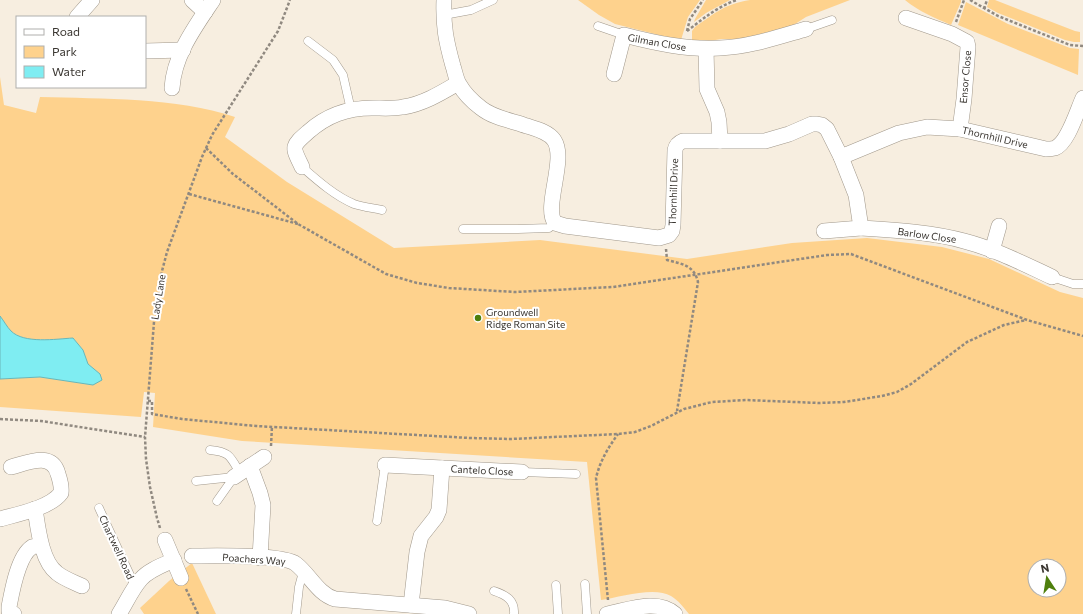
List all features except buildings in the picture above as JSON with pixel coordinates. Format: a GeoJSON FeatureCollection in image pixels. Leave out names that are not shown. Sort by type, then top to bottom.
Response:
{"type":"FeatureCollection","features":[{"type":"Feature","properties":{"kind":"street"},"geometry":{"type":"LineString","coordinates":[[78,16],[92,0]]}},
{"type":"Feature","properties":{"kind":"street"},"geometry":{"type":"LineString","coordinates":[[172,88],[173,76],[189,36],[209,6],[192,0]]}},
{"type":"Feature","properties":{"kind":"street"},"geometry":{"type":"LineString","coordinates":[[444,7],[444,28],[448,47],[458,83],[467,96],[482,109],[502,118],[543,132],[551,136],[553,139],[557,151],[551,215],[556,223]]}},
{"type":"Feature","properties":{"kind":"street","name":"Ensor Close"},"geometry":{"type":"LineString","coordinates":[[906,18],[952,34],[964,39],[967,42],[968,47],[964,99],[960,129]]}},
{"type":"Feature","properties":{"kind":"street","name":"Gilman Close"},"geometry":{"type":"LineString","coordinates":[[614,74],[624,34],[650,42],[686,48],[706,49],[746,45],[806,29]]}},
{"type":"Feature","properties":{"kind":"street"},"geometry":{"type":"LineString","coordinates":[[706,49],[707,89],[717,112],[720,141]]}},
{"type":"Feature","properties":{"kind":"street"},"geometry":{"type":"LineString","coordinates":[[146,51],[183,50]]}},
{"type":"Feature","properties":{"kind":"street"},"geometry":{"type":"LineString","coordinates":[[302,167],[295,151],[295,144],[323,120],[352,110],[402,107],[414,104],[430,98],[458,83]]}},
{"type":"Feature","properties":{"kind":"street","name":"Thornhill Drive"},"geometry":{"type":"LineString","coordinates":[[556,223],[565,226],[659,238],[669,235],[672,231],[674,219],[675,150],[679,143],[687,141],[765,141],[789,134],[812,124],[818,124],[827,129],[841,157],[908,130],[938,127],[960,129],[1046,149],[1052,149],[1060,145],[1066,137],[1083,98]]}},
{"type":"Feature","properties":{"kind":"street"},"geometry":{"type":"LineString","coordinates":[[841,157],[856,195],[861,228]]}},
{"type":"Feature","properties":{"kind":"street"},"geometry":{"type":"LineString","coordinates":[[992,251],[999,226]]}},
{"type":"Feature","properties":{"kind":"street","name":"Barlow Close"},"geometry":{"type":"LineString","coordinates":[[824,231],[861,228],[950,238],[978,245],[1052,277]]}},
{"type":"Feature","properties":{"kind":"street"},"geometry":{"type":"LineString","coordinates":[[260,558],[263,505],[260,493],[241,472],[264,457]]}},
{"type":"Feature","properties":{"kind":"street"},"geometry":{"type":"LineString","coordinates":[[0,519],[35,509],[54,500],[62,492],[62,486],[52,462],[44,460],[11,467]]}},
{"type":"Feature","properties":{"kind":"street","name":"Cantelo Close"},"geometry":{"type":"LineString","coordinates":[[385,465],[522,472]]}},
{"type":"Feature","properties":{"kind":"street","name":"Cantelo Close"},"geometry":{"type":"LineString","coordinates":[[411,605],[416,552],[421,536],[436,517],[439,510],[442,468]]}},
{"type":"Feature","properties":{"kind":"street"},"geometry":{"type":"LineString","coordinates":[[35,509],[41,546],[51,568],[62,576],[82,586]]}},
{"type":"Feature","properties":{"kind":"street"},"geometry":{"type":"LineString","coordinates":[[165,540],[181,578]]}},
{"type":"Feature","properties":{"kind":"street"},"geometry":{"type":"LineString","coordinates":[[14,614],[9,611],[9,606],[18,570],[28,551],[31,548],[41,546]]}},
{"type":"Feature","properties":{"kind":"street","name":"Poachers Way"},"geometry":{"type":"LineString","coordinates":[[192,556],[287,560],[297,565],[320,589],[331,598],[340,600],[445,608],[469,614]]}},
{"type":"Feature","properties":{"kind":"street","name":"Chartwell Road"},"geometry":{"type":"LineString","coordinates":[[119,614],[135,586],[142,578],[174,560]]}},
{"type":"Feature","properties":{"kind":"street"},"geometry":{"type":"LineString","coordinates":[[608,614],[655,606],[667,608],[675,614]]}},
{"type":"Feature","properties":{"kind":"lane"},"geometry":{"type":"LineString","coordinates":[[444,7],[471,10],[493,0]]}},
{"type":"Feature","properties":{"kind":"lane"},"geometry":{"type":"LineString","coordinates":[[806,29],[832,20]]}},
{"type":"Feature","properties":{"kind":"lane"},"geometry":{"type":"LineString","coordinates":[[598,26],[624,34]]}},
{"type":"Feature","properties":{"kind":"lane"},"geometry":{"type":"LineString","coordinates":[[308,41],[333,60],[343,75],[352,110]]}},
{"type":"Feature","properties":{"kind":"lane"},"geometry":{"type":"LineString","coordinates":[[302,167],[319,182],[340,197],[355,204],[382,210]]}},
{"type":"Feature","properties":{"kind":"lane"},"geometry":{"type":"LineString","coordinates":[[463,229],[549,228],[556,223]]}},
{"type":"Feature","properties":{"kind":"lane"},"geometry":{"type":"LineString","coordinates":[[1052,277],[1073,284],[1083,284]]}},
{"type":"Feature","properties":{"kind":"lane"},"geometry":{"type":"LineString","coordinates":[[210,450],[226,453],[241,472]]}},
{"type":"Feature","properties":{"kind":"lane"},"geometry":{"type":"LineString","coordinates":[[377,521],[385,465]]}},
{"type":"Feature","properties":{"kind":"lane"},"geometry":{"type":"LineString","coordinates":[[196,481],[241,472]]}},
{"type":"Feature","properties":{"kind":"lane"},"geometry":{"type":"LineString","coordinates":[[217,501],[241,472]]}},
{"type":"Feature","properties":{"kind":"lane"},"geometry":{"type":"LineString","coordinates":[[522,472],[576,474]]}},
{"type":"Feature","properties":{"kind":"lane","name":"Chartwell Road"},"geometry":{"type":"LineString","coordinates":[[98,508],[135,586]]}},
{"type":"Feature","properties":{"kind":"lane"},"geometry":{"type":"LineString","coordinates":[[296,614],[299,587],[303,572]]}},
{"type":"Feature","properties":{"kind":"lane"},"geometry":{"type":"LineString","coordinates":[[585,584],[587,614]]}},
{"type":"Feature","properties":{"kind":"lane"},"geometry":{"type":"LineString","coordinates":[[556,585],[558,614]]}},
{"type":"Feature","properties":{"kind":"lane"},"geometry":{"type":"LineString","coordinates":[[494,591],[510,598],[514,607],[514,614]]}},
{"type":"Feature","properties":{"kind":"path","name":"Lady Lane"},"geometry":{"type":"LineString","coordinates":[[165,540],[153,503],[146,459],[145,437],[154,322],[159,286],[168,252],[206,148],[220,121],[244,87],[278,31],[290,0]]}},
{"type":"Feature","properties":{"kind":"path"},"geometry":{"type":"LineString","coordinates":[[686,48],[687,31],[690,20],[703,0]]}},
{"type":"Feature","properties":{"kind":"path"},"geometry":{"type":"LineString","coordinates":[[687,31],[726,3],[737,0]]}},
{"type":"Feature","properties":{"kind":"path"},"geometry":{"type":"LineString","coordinates":[[952,34],[964,0]]}},
{"type":"Feature","properties":{"kind":"path"},"geometry":{"type":"LineString","coordinates":[[970,0],[998,16],[1070,45],[1083,46]]}},
{"type":"Feature","properties":{"kind":"path"},"geometry":{"type":"LineString","coordinates":[[984,9],[987,0]]}},
{"type":"Feature","properties":{"kind":"path"},"geometry":{"type":"LineString","coordinates":[[206,148],[233,174],[301,225],[386,274],[417,283],[449,288],[515,292],[613,287],[827,255],[851,254],[1027,320],[1083,336]]}},
{"type":"Feature","properties":{"kind":"path"},"geometry":{"type":"LineString","coordinates":[[189,194],[301,225]]}},
{"type":"Feature","properties":{"kind":"path"},"geometry":{"type":"LineString","coordinates":[[665,237],[667,260],[687,266],[696,275],[698,282],[677,412]]}},
{"type":"Feature","properties":{"kind":"path"},"geometry":{"type":"LineString","coordinates":[[148,401],[152,401],[152,414],[182,419],[256,426],[462,438],[511,439],[618,434],[635,432],[651,426],[677,412],[701,404],[730,400],[819,403],[844,402],[897,392],[911,384],[973,339],[1004,325],[1027,320]]}},
{"type":"Feature","properties":{"kind":"path"},"geometry":{"type":"LineString","coordinates":[[0,419],[41,421],[145,437]]}},
{"type":"Feature","properties":{"kind":"path"},"geometry":{"type":"LineString","coordinates":[[608,614],[607,604],[609,597],[596,478],[599,465],[604,455],[618,434]]}},
{"type":"Feature","properties":{"kind":"path"},"geometry":{"type":"LineString","coordinates":[[181,578],[198,614]]}},
{"type":"Feature","properties":{"kind":"green space"},"geometry":{"type":"Polygon","coordinates":[[[578,0],[700,0],[688,17],[681,40],[615,24],[578,0]]]}},
{"type":"Feature","properties":{"kind":"green space"},"geometry":{"type":"Polygon","coordinates":[[[706,0],[730,0],[706,13],[694,22],[695,19],[706,0]]]}},
{"type":"Feature","properties":{"kind":"green space"},"geometry":{"type":"Polygon","coordinates":[[[750,0],[850,0],[806,17],[792,26],[742,39],[722,39],[709,41],[692,40],[692,31],[709,17],[734,4],[750,0]]]}},
{"type":"Feature","properties":{"kind":"green space"},"geometry":{"type":"Polygon","coordinates":[[[905,0],[961,0],[961,2],[951,25],[921,11],[905,0]]]}},
{"type":"Feature","properties":{"kind":"green space"},"geometry":{"type":"Polygon","coordinates":[[[989,0],[995,0],[1080,32],[1080,42],[1065,40],[998,13],[987,7],[989,0]]]}},
{"type":"Feature","properties":{"kind":"green space"},"geometry":{"type":"Polygon","coordinates":[[[966,2],[1008,24],[1070,48],[1079,49],[1078,75],[958,25],[966,2]]]}},
{"type":"Feature","properties":{"kind":"green space"},"geometry":{"type":"Polygon","coordinates":[[[0,77],[4,105],[36,113],[40,97],[164,102],[212,110],[235,117],[225,137],[287,182],[394,248],[540,240],[687,259],[792,243],[867,238],[942,247],[989,259],[1060,292],[1083,298],[1083,614],[689,614],[681,604],[671,596],[664,593],[637,593],[601,600],[587,462],[242,441],[153,427],[155,393],[144,392],[141,417],[0,407],[0,379],[40,377],[93,385],[100,374],[88,364],[83,350],[73,338],[40,340],[24,338],[8,328],[0,316],[0,77]]]}},
{"type":"Feature","properties":{"kind":"green space"},"geometry":{"type":"Polygon","coordinates":[[[192,563],[216,614],[144,614],[140,608],[169,581],[192,563]]]}},
{"type":"Feature","properties":{"kind":"water"},"geometry":{"type":"Polygon","coordinates":[[[0,316],[11,331],[24,338],[49,340],[73,338],[83,350],[88,364],[100,374],[102,380],[93,385],[40,377],[0,379],[0,316]]]}},
{"type":"Feature","properties":{"kind":"place","name":"Groundwell Ridge Roman Site"},"geometry":{"type":"Point","coordinates":[478,318]}}]}
